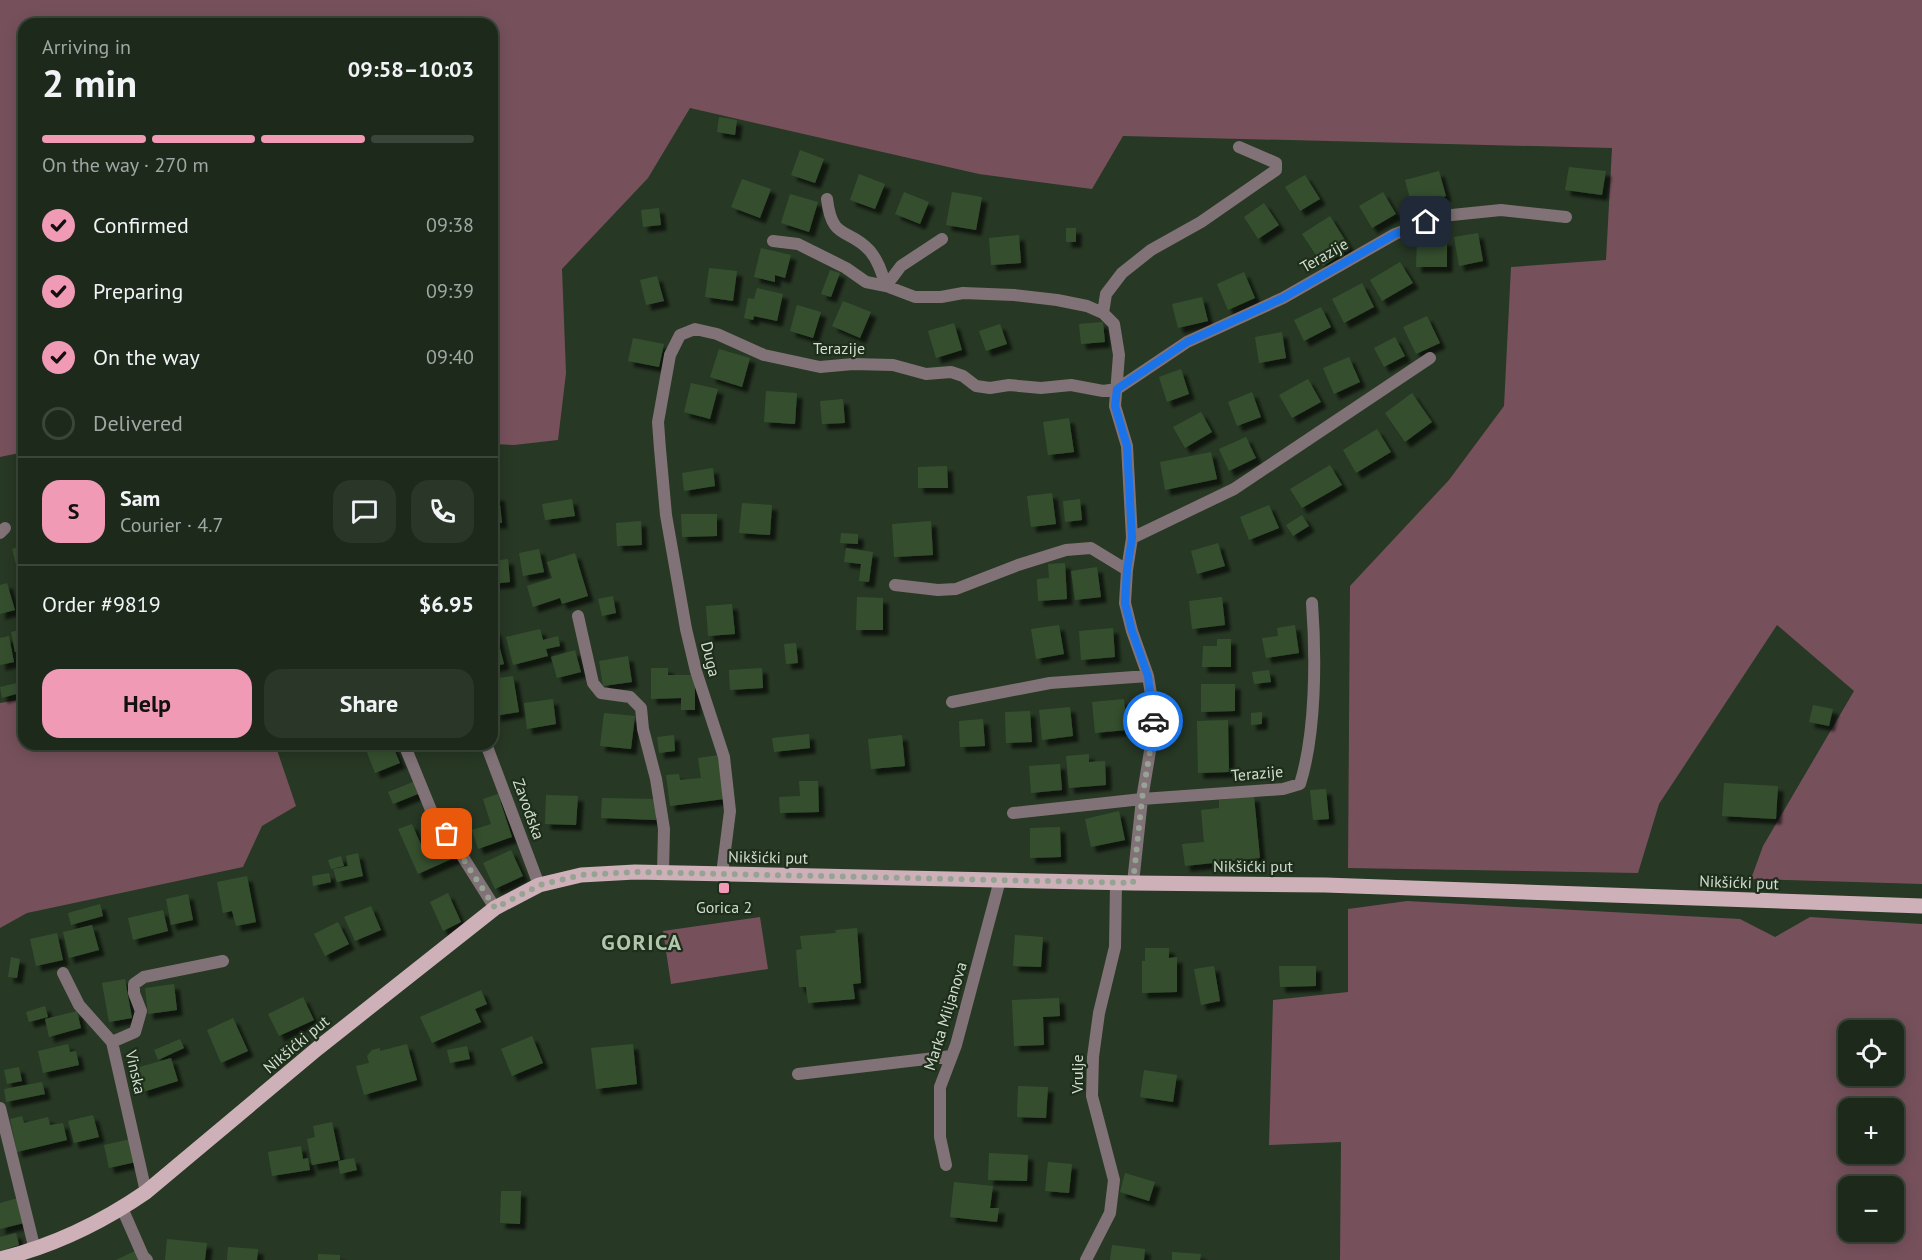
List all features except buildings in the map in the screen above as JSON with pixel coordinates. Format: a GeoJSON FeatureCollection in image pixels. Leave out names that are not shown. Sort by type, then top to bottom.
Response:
{"type":"FeatureCollection","features":[{"type":"Feature","properties":{"kind":"main road","name":"Nikšićki put"},"geometry":{"type":"LineString","coordinates":[[0,1259],[35,1250],[78,1233],[122,1208],[146,1192],[327,1041],[495,908],[540,885],[581,875],[635,872],[1116,883],[1326,885],[1922,906]]}},
{"type":"Feature","properties":{"kind":"street"},"geometry":{"type":"LineString","coordinates":[[1103,313],[1106,294],[1122,273],[1151,250],[1201,222],[1276,170],[1275,163],[1239,147]]}},
{"type":"Feature","properties":{"kind":"street"},"geometry":{"type":"LineString","coordinates":[[827,199],[830,217],[837,229],[869,250],[881,268],[886,286]]}},
{"type":"Feature","properties":{"kind":"street","name":"Terazije"},"geometry":{"type":"LineString","coordinates":[[660,449],[658,422],[670,355],[680,335],[695,330],[717,334],[764,355],[820,367],[863,364],[893,365],[926,374],[951,372],[963,376],[976,386],[990,388],[1009,385],[1041,388],[1071,385],[1103,391],[1117,389],[1187,342],[1283,298],[1395,234],[1442,216],[1501,210],[1566,218]]}},
{"type":"Feature","properties":{"kind":"street"},"geometry":{"type":"LineString","coordinates":[[886,286],[901,267],[942,239]]}},
{"type":"Feature","properties":{"kind":"street"},"geometry":{"type":"LineString","coordinates":[[773,241],[798,244],[846,268],[866,282],[886,286],[915,297],[941,297],[963,293],[1057,300],[1087,306],[1103,313],[1114,324],[1119,355],[1115,406],[1127,446],[1132,538],[1125,603],[1148,676],[1153,706],[1153,733],[1142,799],[1133,883]]}},
{"type":"Feature","properties":{"kind":"street"},"geometry":{"type":"LineString","coordinates":[[1132,538],[1234,489],[1430,358]]}},
{"type":"Feature","properties":{"kind":"street","name":"Duga"},"geometry":{"type":"LineString","coordinates":[[660,449],[666,515],[686,629],[723,757],[729,811],[722,874]]}},
{"type":"Feature","properties":{"kind":"street"},"geometry":{"type":"LineString","coordinates":[[895,585],[938,590],[956,589],[1057,553],[1083,548],[1091,548],[1127,570]]}},
{"type":"Feature","properties":{"kind":"street","name":"Terazije"},"geometry":{"type":"LineString","coordinates":[[1012,813],[1142,799],[1283,789],[1300,784],[1307,762],[1314,682],[1311,603]]}},
{"type":"Feature","properties":{"kind":"street"},"geometry":{"type":"LineString","coordinates":[[578,616],[593,682],[597,688],[601,693],[630,697],[641,708],[643,729],[656,779],[664,829],[663,873]]}},
{"type":"Feature","properties":{"kind":"street"},"geometry":{"type":"LineString","coordinates":[[952,702],[1050,683],[1148,676]]}},
{"type":"Feature","properties":{"kind":"street"},"geometry":{"type":"LineString","coordinates":[[406,750],[433,815],[495,908]]}},
{"type":"Feature","properties":{"kind":"street","name":"Zavođska"},"geometry":{"type":"LineString","coordinates":[[488,750],[540,885]]}},
{"type":"Feature","properties":{"kind":"street","name":"Marka Miljanova"},"geometry":{"type":"LineString","coordinates":[[946,1165],[940,1137],[940,1087],[952,1056],[1000,880]]}},
{"type":"Feature","properties":{"kind":"street","name":"Vrulje"},"geometry":{"type":"LineString","coordinates":[[1086,1260],[1110,1213],[1114,1180],[1092,1096],[1093,1057],[1099,1013],[1115,946],[1116,883]]}},
{"type":"Feature","properties":{"kind":"street"},"geometry":{"type":"LineString","coordinates":[[112,1042],[135,1032],[141,1011],[134,993],[134,984],[144,977],[223,961]]}},
{"type":"Feature","properties":{"kind":"street","name":"Vinska"},"geometry":{"type":"LineString","coordinates":[[63,973],[79,1005],[112,1042],[146,1192]]}},
{"type":"Feature","properties":{"kind":"street"},"geometry":{"type":"LineString","coordinates":[[798,1074],[952,1056]]}},
{"type":"Feature","properties":{"kind":"street"},"geometry":{"type":"LineString","coordinates":[[0,1108],[35,1250]]}},
{"type":"Feature","properties":{"kind":"street"},"geometry":{"type":"LineString","coordinates":[[122,1208],[143,1256],[147,1260]]}},
{"type":"Feature","properties":{"kind":"shaded area"},"geometry":{"type":"Polygon","coordinates":[[[0,0],[1922,0],[1922,884],[1751,879],[1763,846],[1854,691],[1777,625],[1659,804],[1638,873],[1348,868],[1350,586],[1449,480],[1504,406],[1511,267],[1606,260],[1612,148],[1123,136],[1092,189],[979,174],[690,108],[648,178],[562,269],[566,373],[558,440],[514,445],[498,444],[498,18],[18,18],[18,453],[0,457],[0,0]]]}},
{"type":"Feature","properties":{"kind":"shaded area"},"geometry":{"type":"Polygon","coordinates":[[[18,700],[18,750],[277,750],[296,806],[262,826],[243,867],[27,913],[0,928],[0,703],[18,700]]]}},
{"type":"Feature","properties":{"kind":"shaded area"},"geometry":{"type":"Polygon","coordinates":[[[1407,901],[1740,919],[1775,937],[1810,917],[1922,924],[1922,1260],[1340,1260],[1341,1142],[1269,1145],[1273,1000],[1348,992],[1348,909],[1407,901]]]}},
{"type":"Feature","properties":{"kind":"shaded area"},"geometry":{"type":"Polygon","coordinates":[[[760,917],[768,969],[671,984],[663,931],[760,917]]]}},
{"type":"Feature","properties":{"kind":"way so far"},"geometry":{"type":"LineString","coordinates":[[447,834],[495,908],[540,885],[581,875],[635,872],[1133,883],[1153,721]]}},
{"type":"Feature","properties":{"kind":"place","name":"Gorica 2"},"geometry":{"type":"Point","coordinates":[724,888]}},
{"type":"Feature","properties":{"kind":"district","name":"GORICA"},"geometry":{"type":"Point","coordinates":[642,942]}},
{"type":"Feature","properties":{"kind":"route"},"geometry":{"type":"LineString","coordinates":[[1153,721],[1148,676],[1125,603],[1132,538],[1127,446],[1115,406],[1117,389],[1187,342],[1283,298],[1395,234],[1426,222]]}}]}
